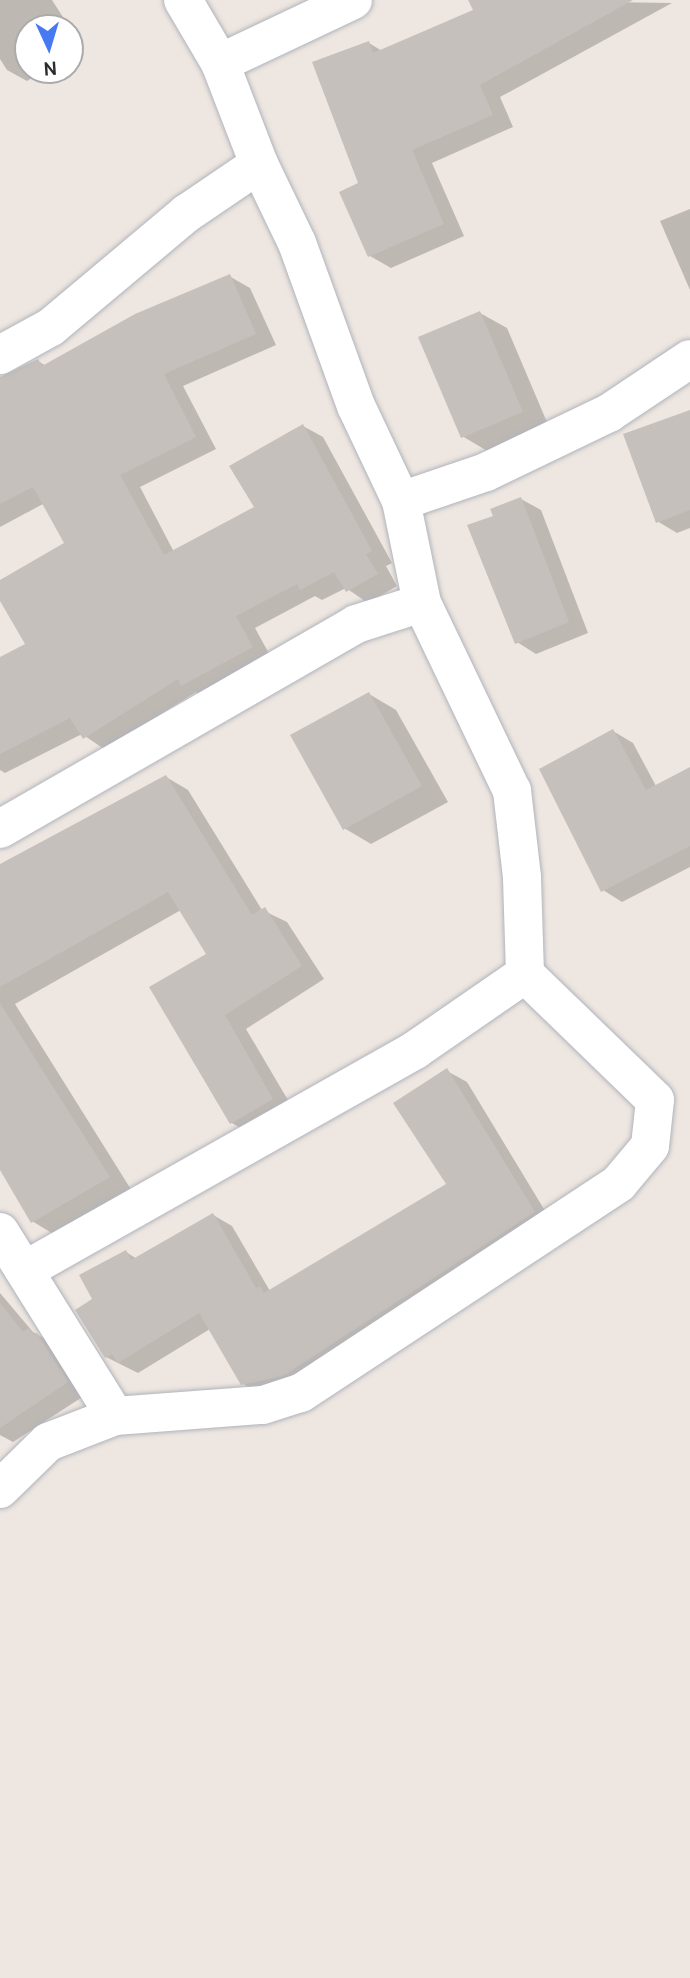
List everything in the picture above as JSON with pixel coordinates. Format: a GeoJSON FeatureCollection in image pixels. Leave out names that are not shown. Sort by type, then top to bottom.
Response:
{"type":"FeatureCollection","features":[{"type":"Feature","properties":{"kind":"street"},"geometry":{"type":"LineString","coordinates":[[0,1489],[48,1442],[115,1416],[263,1405],[301,1393],[619,1183],[650,1146],[655,1100],[524,974],[522,877],[512,791],[422,603],[401,501],[356,406],[297,243],[259,164],[220,63],[183,0]]}},
{"type":"Feature","properties":{"kind":"street"},"geometry":{"type":"LineString","coordinates":[[220,63],[353,0]]}},
{"type":"Feature","properties":{"kind":"street"},"geometry":{"type":"LineString","coordinates":[[0,355],[51,327],[187,213],[259,164]]}},
{"type":"Feature","properties":{"kind":"street"},"geometry":{"type":"LineString","coordinates":[[401,501],[486,472],[609,414],[690,359]]}},
{"type":"Feature","properties":{"kind":"street"},"geometry":{"type":"LineString","coordinates":[[0,829],[356,624],[422,603]]}},
{"type":"Feature","properties":{"kind":"street"},"geometry":{"type":"LineString","coordinates":[[25,1270],[415,1050],[524,974]]}},
{"type":"Feature","properties":{"kind":"street"},"geometry":{"type":"LineString","coordinates":[[0,1232],[115,1416]]}},
{"type":"Feature","properties":{"kind":"building"},"geometry":{"type":"Polygon","coordinates":[[[468,0],[633,0],[480,85],[493,115],[412,150],[444,224],[368,257],[339,192],[358,183],[312,62],[369,41],[373,53],[473,10],[468,0]]]}},
{"type":"Feature","properties":{"kind":"building"},"geometry":{"type":"Polygon","coordinates":[[[230,274],[256,334],[164,374],[196,437],[120,475],[164,555],[254,507],[229,466],[303,424],[372,551],[366,554],[378,574],[346,592],[334,572],[300,590],[297,584],[236,616],[253,647],[181,686],[178,679],[83,739],[70,718],[0,754],[0,657],[25,644],[0,601],[0,580],[64,543],[33,487],[0,504],[0,377],[38,359],[42,366],[135,314],[230,274]]]}},
{"type":"Feature","properties":{"kind":"building"},"geometry":{"type":"Polygon","coordinates":[[[480,311],[523,412],[461,438],[418,337],[480,311]]]}},
{"type":"Feature","properties":{"kind":"building"},"geometry":{"type":"Polygon","coordinates":[[[690,410],[690,510],[656,523],[623,434],[690,410]]]}},
{"type":"Feature","properties":{"kind":"building"},"geometry":{"type":"Polygon","coordinates":[[[521,497],[569,622],[515,644],[467,525],[493,516],[490,509],[521,497]]]}},
{"type":"Feature","properties":{"kind":"building"},"geometry":{"type":"Polygon","coordinates":[[[369,692],[422,786],[343,830],[290,735],[369,692]]]}},
{"type":"Feature","properties":{"kind":"building"},"geometry":{"type":"Polygon","coordinates":[[[613,729],[646,790],[690,767],[690,846],[601,892],[539,769],[613,729]]]}},
{"type":"Feature","properties":{"kind":"building"},"geometry":{"type":"Polygon","coordinates":[[[166,775],[252,915],[265,907],[302,966],[225,1015],[273,1099],[230,1124],[149,987],[206,954],[168,892],[0,987],[0,864],[166,775]]]}},
{"type":"Feature","properties":{"kind":"building"},"geometry":{"type":"Polygon","coordinates":[[[0,1003],[110,1177],[31,1223],[0,1170],[0,1003]]]}},
{"type":"Feature","properties":{"kind":"building"},"geometry":{"type":"Polygon","coordinates":[[[447,1068],[535,1212],[283,1376],[241,1385],[199,1313],[118,1363],[112,1354],[105,1358],[75,1310],[92,1299],[79,1275],[126,1250],[131,1260],[213,1213],[256,1288],[260,1286],[264,1293],[446,1184],[393,1103],[447,1068]]]}},
{"type":"Feature","properties":{"kind":"building"},"geometry":{"type":"Polygon","coordinates":[[[0,1303],[23,1332],[29,1328],[34,1335],[37,1333],[68,1382],[0,1428],[0,1303]]]}}]}
